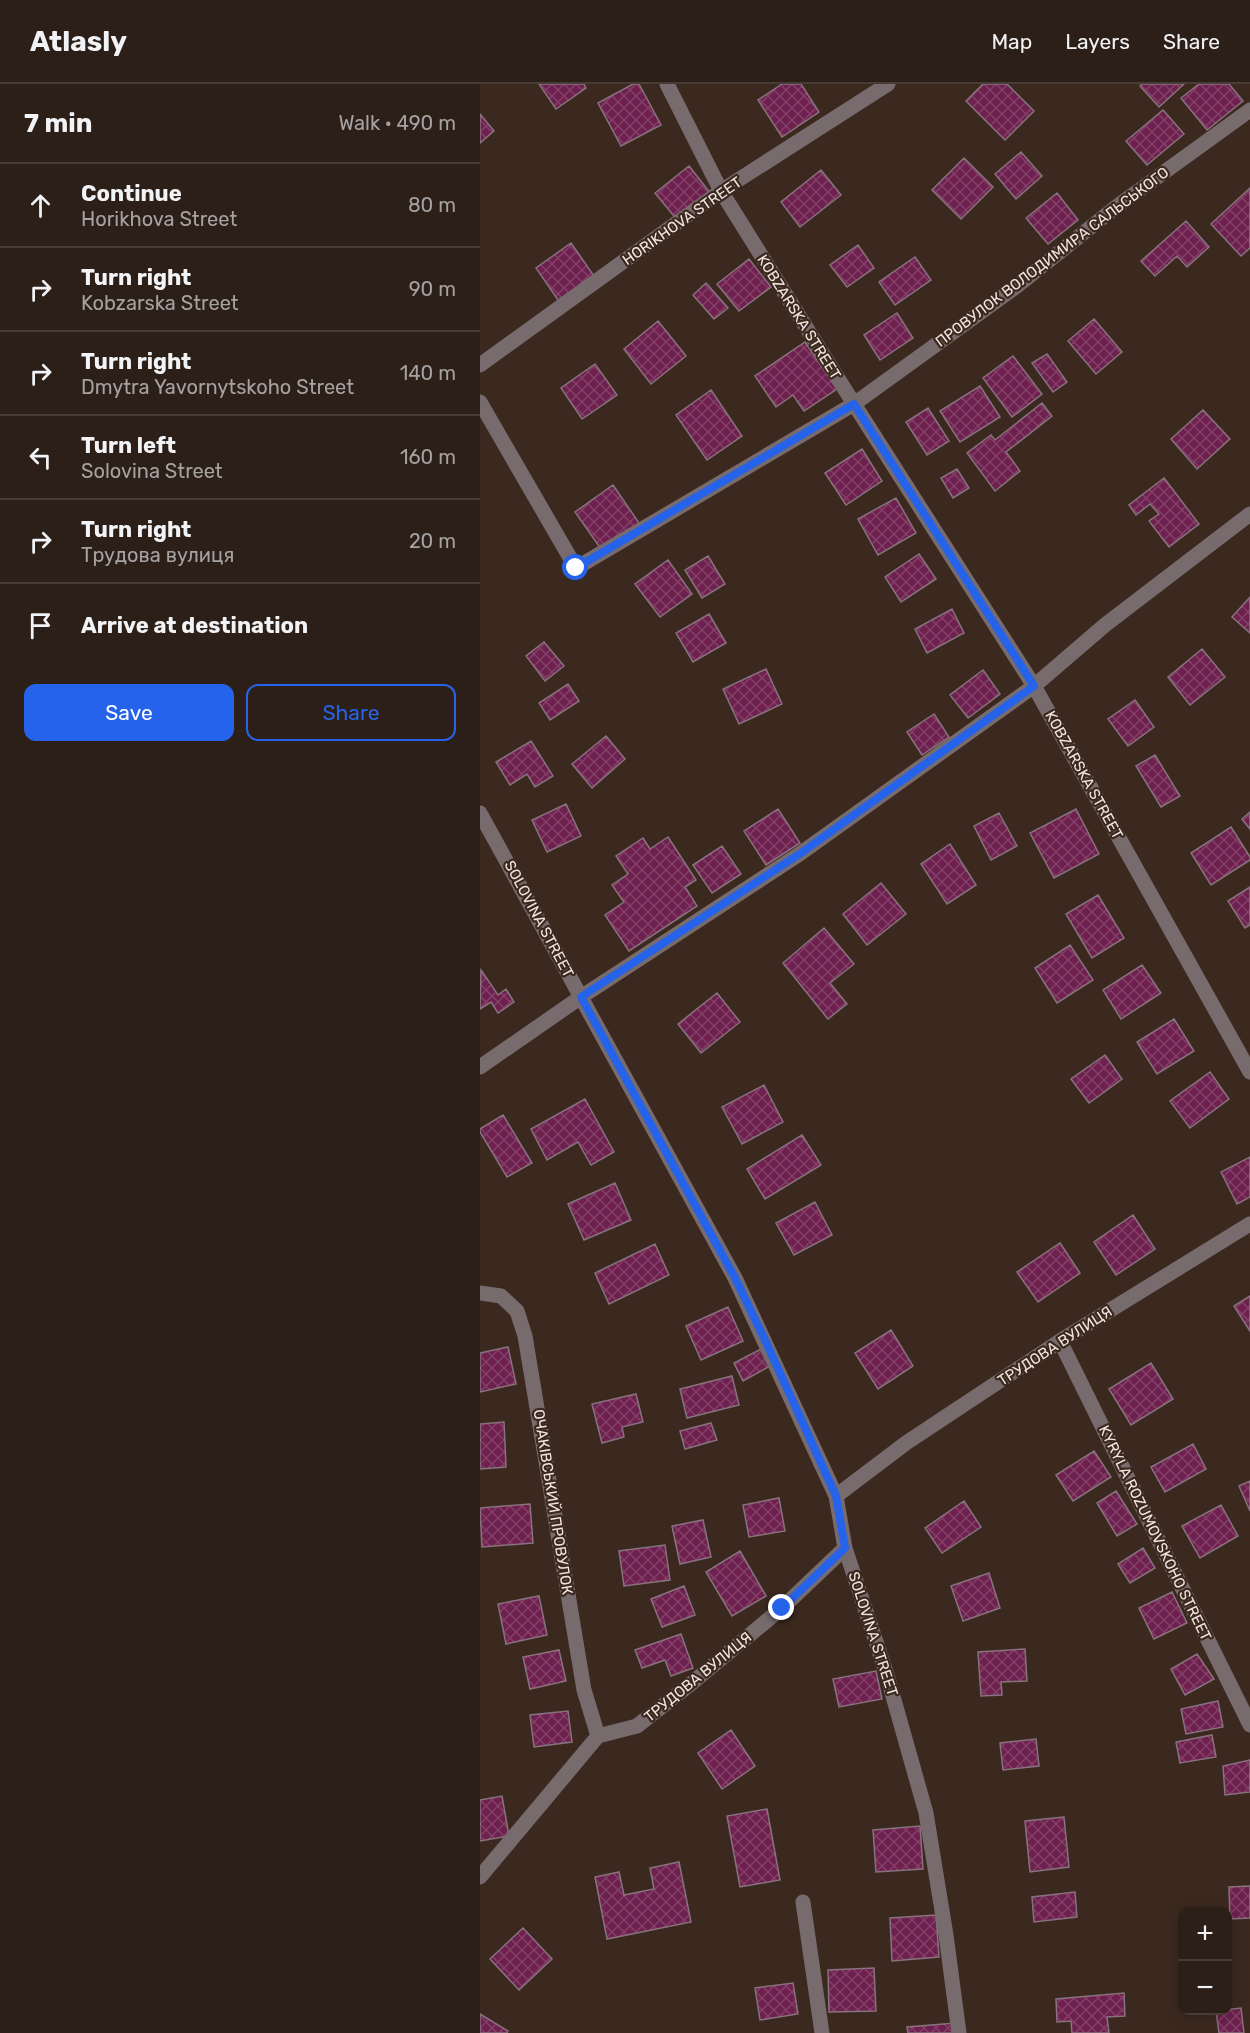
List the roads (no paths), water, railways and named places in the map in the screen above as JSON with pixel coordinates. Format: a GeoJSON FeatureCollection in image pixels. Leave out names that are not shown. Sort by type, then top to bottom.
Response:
{"type":"FeatureCollection","features":[{"type":"Feature","properties":{"kind":"street","name":"KOBZARSKA STREET"},"geometry":{"type":"LineString","coordinates":[[667,84],[721,191],[1034,686],[1250,1072]]}},
{"type":"Feature","properties":{"kind":"street","name":"HORIKHOVA STREET"},"geometry":{"type":"LineString","coordinates":[[480,364],[721,191],[888,84]]}},
{"type":"Feature","properties":{"kind":"street","name":"ПРОВУЛОК ВОЛОДИМИРА САЛЬСЬКОГО"},"geometry":{"type":"LineString","coordinates":[[854,404],[1017,286],[1116,207],[1250,110]]}},
{"type":"Feature","properties":{"kind":"street"},"geometry":{"type":"LineString","coordinates":[[480,402],[576,568],[854,404]]}},
{"type":"Feature","properties":{"kind":"street"},"geometry":{"type":"LineString","coordinates":[[480,1067],[581,997],[801,853],[1034,686],[1106,625],[1250,514]]}},
{"type":"Feature","properties":{"kind":"street","name":"SOLOVINA STREET"},"geometry":{"type":"LineString","coordinates":[[480,813],[735,1278],[836,1496],[845,1548],[887,1675],[926,1813],[959,2033]]}},
{"type":"Feature","properties":{"kind":"street","name":"ТРУДОВА ВУЛИЦЯ"},"geometry":{"type":"LineString","coordinates":[[836,1496],[906,1443],[1060,1341],[1250,1224]]}},
{"type":"Feature","properties":{"kind":"street","name":"ОЧАКІВСЬКИЙ ПРОВУЛОК"},"geometry":{"type":"LineString","coordinates":[[480,1293],[501,1296],[517,1311],[525,1336],[584,1690],[598,1736]]}},
{"type":"Feature","properties":{"kind":"street","name":"KYRYLA ROZUMOVSKOHO STREET"},"geometry":{"type":"LineString","coordinates":[[1060,1341],[1250,1725]]}},
{"type":"Feature","properties":{"kind":"street","name":"ТРУДОВА ВУЛИЦЯ"},"geometry":{"type":"LineString","coordinates":[[598,1736],[637,1726],[782,1608],[845,1548]]}},
{"type":"Feature","properties":{"kind":"street"},"geometry":{"type":"LineString","coordinates":[[480,1877],[598,1736]]}},
{"type":"Feature","properties":{"kind":"street"},"geometry":{"type":"LineString","coordinates":[[803,1902],[822,2033]]}}]}
